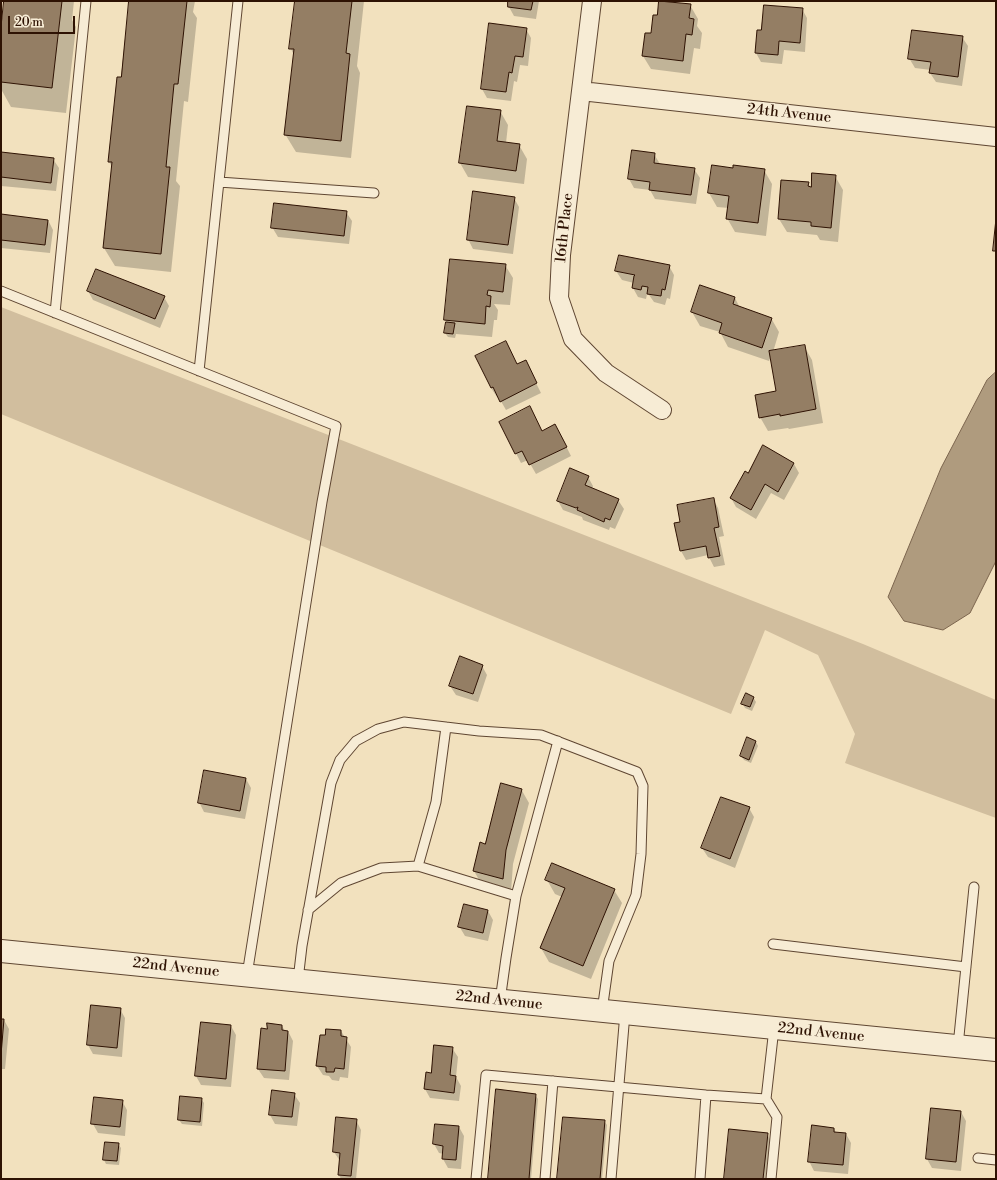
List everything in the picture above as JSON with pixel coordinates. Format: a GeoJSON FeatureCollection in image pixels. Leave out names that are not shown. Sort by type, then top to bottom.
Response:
{"type":"FeatureCollection","features":[{"type":"Feature","properties":{"kind":"street","name":"16th Place"},"geometry":{"type":"LineString","coordinates":[[592,1],[561,255],[559,298],[573,339],[606,373],[662,410]]}},
{"type":"Feature","properties":{"kind":"street","name":"24th Avenue"},"geometry":{"type":"LineString","coordinates":[[581,91],[996,137]]}},
{"type":"Feature","properties":{"kind":"street","name":"22nd Avenue"},"geometry":{"type":"LineString","coordinates":[[1,951],[996,1050]]}},
{"type":"Feature","properties":{"kind":"lane"},"geometry":{"type":"LineString","coordinates":[[55,313],[86,1]]}},
{"type":"Feature","properties":{"kind":"lane"},"geometry":{"type":"LineString","coordinates":[[199,371],[238,1]]}},
{"type":"Feature","properties":{"kind":"lane"},"geometry":{"type":"LineString","coordinates":[[219,182],[374,193]]}},
{"type":"Feature","properties":{"kind":"lane"},"geometry":{"type":"LineString","coordinates":[[1,291],[336,426],[322,502],[246,975]]}},
{"type":"Feature","properties":{"kind":"lane"},"geometry":{"type":"LineString","coordinates":[[298,981],[308,910],[331,783],[340,760],[356,741],[378,729],[404,722],[446,728],[541,735],[637,772],[643,786],[641,854],[636,895],[608,961],[602,1011]]}},
{"type":"Feature","properties":{"kind":"lane"},"geometry":{"type":"LineString","coordinates":[[418,866],[436,802],[446,728]]}},
{"type":"Feature","properties":{"kind":"lane"},"geometry":{"type":"LineString","coordinates":[[500,1001],[516,896],[558,741]]}},
{"type":"Feature","properties":{"kind":"lane"},"geometry":{"type":"LineString","coordinates":[[308,910],[341,883],[381,868],[418,866],[516,896]]}},
{"type":"Feature","properties":{"kind":"lane"},"geometry":{"type":"LineString","coordinates":[[958,1046],[974,887]]}},
{"type":"Feature","properties":{"kind":"lane"},"geometry":{"type":"LineString","coordinates":[[773,944],[966,967]]}},
{"type":"Feature","properties":{"kind":"lane"},"geometry":{"type":"LineString","coordinates":[[611,1179],[625,1013]]}},
{"type":"Feature","properties":{"kind":"lane"},"geometry":{"type":"LineString","coordinates":[[771,1179],[777,1117],[766,1099],[774,1028]]}},
{"type":"Feature","properties":{"kind":"lane"},"geometry":{"type":"LineString","coordinates":[[476,1179],[486,1075],[619,1088],[766,1099]]}},
{"type":"Feature","properties":{"kind":"lane"},"geometry":{"type":"LineString","coordinates":[[545,1179],[554,1081]]}},
{"type":"Feature","properties":{"kind":"lane"},"geometry":{"type":"LineString","coordinates":[[700,1179],[706,1095]]}},
{"type":"Feature","properties":{"kind":"lane"},"geometry":{"type":"LineString","coordinates":[[978,1158],[996,1160]]}},
{"type":"Feature","properties":{"kind":"shaded area"},"geometry":{"type":"Polygon","coordinates":[[[1,307],[863,644],[996,700],[996,818],[845,763],[855,734],[818,655],[765,630],[731,714],[1,414],[1,307]]]}},
{"type":"Feature","properties":{"kind":"shaded area"},"geometry":{"type":"Polygon","coordinates":[[[996,372],[996,561],[970,613],[943,630],[904,621],[888,597],[941,468],[987,380],[996,372]]]}},
{"type":"Feature","properties":{"kind":"building"},"geometry":{"type":"Polygon","coordinates":[[[4,1],[62,1],[52,88],[1,82],[1,27],[4,1]]]}},
{"type":"Feature","properties":{"kind":"building"},"geometry":{"type":"Polygon","coordinates":[[[129,1],[187,1],[178,84],[174,84],[166,167],[170,167],[161,254],[103,248],[112,162],[108,162],[117,77],[121,77],[129,1]]]}},
{"type":"Feature","properties":{"kind":"building"},"geometry":{"type":"Polygon","coordinates":[[[295,1],[352,1],[346,53],[350,54],[341,141],[284,135],[294,49],[289,49],[295,1]]]}},
{"type":"Feature","properties":{"kind":"building"},"geometry":{"type":"Polygon","coordinates":[[[508,1],[533,1],[531,10],[508,7],[508,1]]]}},
{"type":"Feature","properties":{"kind":"building"},"geometry":{"type":"Polygon","coordinates":[[[659,1],[691,4],[689,18],[694,19],[692,35],[686,34],[683,61],[642,56],[645,33],[651,33],[653,15],[657,15],[659,1]]]}},
{"type":"Feature","properties":{"kind":"building"},"geometry":{"type":"Polygon","coordinates":[[[764,5],[803,8],[800,43],[779,41],[778,55],[755,53],[757,30],[761,30],[764,5]]]}},
{"type":"Feature","properties":{"kind":"building"},"geometry":{"type":"Polygon","coordinates":[[[489,23],[527,28],[523,57],[515,56],[512,73],[509,72],[506,92],[481,89],[489,23]]]}},
{"type":"Feature","properties":{"kind":"building"},"geometry":{"type":"Polygon","coordinates":[[[912,30],[963,36],[958,77],[929,73],[931,62],[908,59],[912,30]]]}},
{"type":"Feature","properties":{"kind":"building"},"geometry":{"type":"Polygon","coordinates":[[[467,106],[501,110],[497,141],[520,144],[516,171],[459,163],[467,106]]]}},
{"type":"Feature","properties":{"kind":"building"},"geometry":{"type":"Polygon","coordinates":[[[632,150],[655,153],[654,163],[695,168],[691,195],[649,190],[650,182],[628,179],[632,150]]]}},
{"type":"Feature","properties":{"kind":"building"},"geometry":{"type":"Polygon","coordinates":[[[1,152],[54,158],[51,183],[1,177],[1,152]]]}},
{"type":"Feature","properties":{"kind":"building"},"geometry":{"type":"Polygon","coordinates":[[[712,165],[733,168],[733,165],[765,169],[758,223],[726,219],[729,196],[708,193],[712,165]]]}},
{"type":"Feature","properties":{"kind":"building"},"geometry":{"type":"Polygon","coordinates":[[[812,173],[836,175],[831,228],[811,226],[811,222],[778,219],[781,180],[809,182],[808,186],[811,187],[812,173]]]}},
{"type":"Feature","properties":{"kind":"building"},"geometry":{"type":"Polygon","coordinates":[[[473,191],[515,197],[508,245],[467,240],[473,191]]]}},
{"type":"Feature","properties":{"kind":"building"},"geometry":{"type":"Polygon","coordinates":[[[274,203],[347,211],[344,236],[271,228],[274,203]]]}},
{"type":"Feature","properties":{"kind":"building"},"geometry":{"type":"Polygon","coordinates":[[[1,214],[48,220],[45,245],[1,240],[1,214]]]}},
{"type":"Feature","properties":{"kind":"building"},"geometry":{"type":"Polygon","coordinates":[[[996,219],[996,251],[993,251],[996,219]]]}},
{"type":"Feature","properties":{"kind":"building"},"geometry":{"type":"Polygon","coordinates":[[[619,255],[670,265],[665,290],[662,289],[661,296],[647,294],[648,287],[642,286],[641,290],[632,288],[635,275],[615,271],[619,255]]]}},
{"type":"Feature","properties":{"kind":"building"},"geometry":{"type":"Polygon","coordinates":[[[450,259],[506,264],[503,292],[488,290],[487,295],[491,296],[490,307],[486,306],[485,324],[444,320],[450,259]]]}},
{"type":"Feature","properties":{"kind":"building"},"geometry":{"type":"Polygon","coordinates":[[[96,269],[165,296],[155,319],[87,291],[96,269]]]}},
{"type":"Feature","properties":{"kind":"building"},"geometry":{"type":"Polygon","coordinates":[[[700,285],[735,297],[733,304],[772,318],[762,348],[719,333],[722,323],[691,312],[700,285]]]}},
{"type":"Feature","properties":{"kind":"building"},"geometry":{"type":"Polygon","coordinates":[[[446,322],[455,323],[453,334],[444,333],[446,322]]]}},
{"type":"Feature","properties":{"kind":"building"},"geometry":{"type":"Polygon","coordinates":[[[506,341],[517,364],[526,360],[537,383],[500,402],[493,387],[491,388],[475,356],[506,341]]]}},
{"type":"Feature","properties":{"kind":"building"},"geometry":{"type":"Polygon","coordinates":[[[805,345],[816,409],[780,416],[780,414],[759,418],[755,395],[776,391],[769,351],[805,345]]]}},
{"type":"Feature","properties":{"kind":"building"},"geometry":{"type":"Polygon","coordinates":[[[530,406],[542,431],[555,424],[567,447],[529,465],[522,451],[515,454],[499,422],[530,406]]]}},
{"type":"Feature","properties":{"kind":"building"},"geometry":{"type":"Polygon","coordinates":[[[763,445],[794,463],[778,492],[765,484],[751,510],[730,498],[745,471],[748,473],[763,445]]]}},
{"type":"Feature","properties":{"kind":"building"},"geometry":{"type":"Polygon","coordinates":[[[570,468],[589,476],[585,485],[619,499],[610,520],[605,518],[604,522],[577,510],[578,507],[576,508],[557,501],[570,468]]]}},
{"type":"Feature","properties":{"kind":"building"},"geometry":{"type":"Polygon","coordinates":[[[714,498],[719,527],[714,528],[720,556],[708,558],[706,546],[680,551],[674,523],[680,522],[677,505],[714,498]]]}},
{"type":"Feature","properties":{"kind":"building"},"geometry":{"type":"Polygon","coordinates":[[[460,656],[483,665],[473,694],[449,686],[460,656]]]}},
{"type":"Feature","properties":{"kind":"building"},"geometry":{"type":"Polygon","coordinates":[[[746,693],[754,697],[750,707],[741,704],[746,693]]]}},
{"type":"Feature","properties":{"kind":"building"},"geometry":{"type":"Polygon","coordinates":[[[747,737],[756,741],[749,760],[740,756],[747,737]]]}},
{"type":"Feature","properties":{"kind":"building"},"geometry":{"type":"Polygon","coordinates":[[[204,770],[246,778],[240,811],[198,803],[204,770]]]}},
{"type":"Feature","properties":{"kind":"building"},"geometry":{"type":"Polygon","coordinates":[[[501,783],[522,789],[506,850],[503,879],[473,871],[480,842],[485,844],[501,783]]]}},
{"type":"Feature","properties":{"kind":"building"},"geometry":{"type":"Polygon","coordinates":[[[721,797],[750,807],[730,859],[701,848],[721,797]]]}},
{"type":"Feature","properties":{"kind":"building"},"geometry":{"type":"Polygon","coordinates":[[[552,863],[615,889],[583,966],[540,948],[565,888],[545,880],[552,863]]]}},
{"type":"Feature","properties":{"kind":"building"},"geometry":{"type":"Polygon","coordinates":[[[464,904],[488,910],[483,933],[458,927],[464,904]]]}},
{"type":"Feature","properties":{"kind":"building"},"geometry":{"type":"Polygon","coordinates":[[[91,1005],[121,1008],[117,1048],[87,1045],[91,1005]]]}},
{"type":"Feature","properties":{"kind":"building"},"geometry":{"type":"Polygon","coordinates":[[[1,1019],[4,1019],[1,1055],[1,1019]]]}},
{"type":"Feature","properties":{"kind":"building"},"geometry":{"type":"Polygon","coordinates":[[[201,1022],[231,1025],[226,1079],[195,1076],[201,1022]]]}},
{"type":"Feature","properties":{"kind":"building"},"geometry":{"type":"Polygon","coordinates":[[[267,1023],[282,1025],[282,1030],[288,1031],[285,1071],[257,1069],[261,1028],[267,1029],[267,1023]]]}},
{"type":"Feature","properties":{"kind":"building"},"geometry":{"type":"Polygon","coordinates":[[[326,1029],[341,1030],[341,1036],[347,1037],[344,1069],[335,1068],[334,1072],[326,1072],[326,1067],[316,1066],[320,1035],[325,1035],[326,1029]]]}},
{"type":"Feature","properties":{"kind":"building"},"geometry":{"type":"Polygon","coordinates":[[[434,1045],[453,1047],[450,1075],[456,1076],[454,1093],[424,1089],[426,1072],[431,1073],[434,1045]]]}},
{"type":"Feature","properties":{"kind":"building"},"geometry":{"type":"Polygon","coordinates":[[[496,1089],[536,1094],[529,1179],[488,1179],[496,1089]]]}},
{"type":"Feature","properties":{"kind":"building"},"geometry":{"type":"Polygon","coordinates":[[[272,1090],[295,1093],[292,1117],[269,1115],[272,1090]]]}},
{"type":"Feature","properties":{"kind":"building"},"geometry":{"type":"Polygon","coordinates":[[[180,1096],[202,1098],[200,1122],[178,1120],[180,1096]]]}},
{"type":"Feature","properties":{"kind":"building"},"geometry":{"type":"Polygon","coordinates":[[[94,1097],[123,1100],[120,1127],[91,1124],[94,1097]]]}},
{"type":"Feature","properties":{"kind":"building"},"geometry":{"type":"Polygon","coordinates":[[[931,1108],[961,1111],[956,1162],[926,1159],[931,1108]]]}},
{"type":"Feature","properties":{"kind":"building"},"geometry":{"type":"Polygon","coordinates":[[[336,1117],[357,1119],[351,1176],[338,1175],[340,1153],[333,1152],[336,1117]]]}},
{"type":"Feature","properties":{"kind":"building"},"geometry":{"type":"Polygon","coordinates":[[[563,1117],[605,1120],[600,1179],[557,1179],[563,1117]]]}},
{"type":"Feature","properties":{"kind":"building"},"geometry":{"type":"Polygon","coordinates":[[[435,1124],[459,1126],[456,1160],[442,1159],[443,1146],[433,1144],[435,1124]]]}},
{"type":"Feature","properties":{"kind":"building"},"geometry":{"type":"Polygon","coordinates":[[[812,1125],[834,1128],[834,1132],[846,1133],[843,1165],[808,1162],[812,1125]]]}},
{"type":"Feature","properties":{"kind":"building"},"geometry":{"type":"Polygon","coordinates":[[[729,1129],[768,1133],[763,1179],[724,1179],[729,1129]]]}},
{"type":"Feature","properties":{"kind":"building"},"geometry":{"type":"Polygon","coordinates":[[[105,1142],[119,1143],[117,1161],[103,1160],[105,1142]]]}}]}
